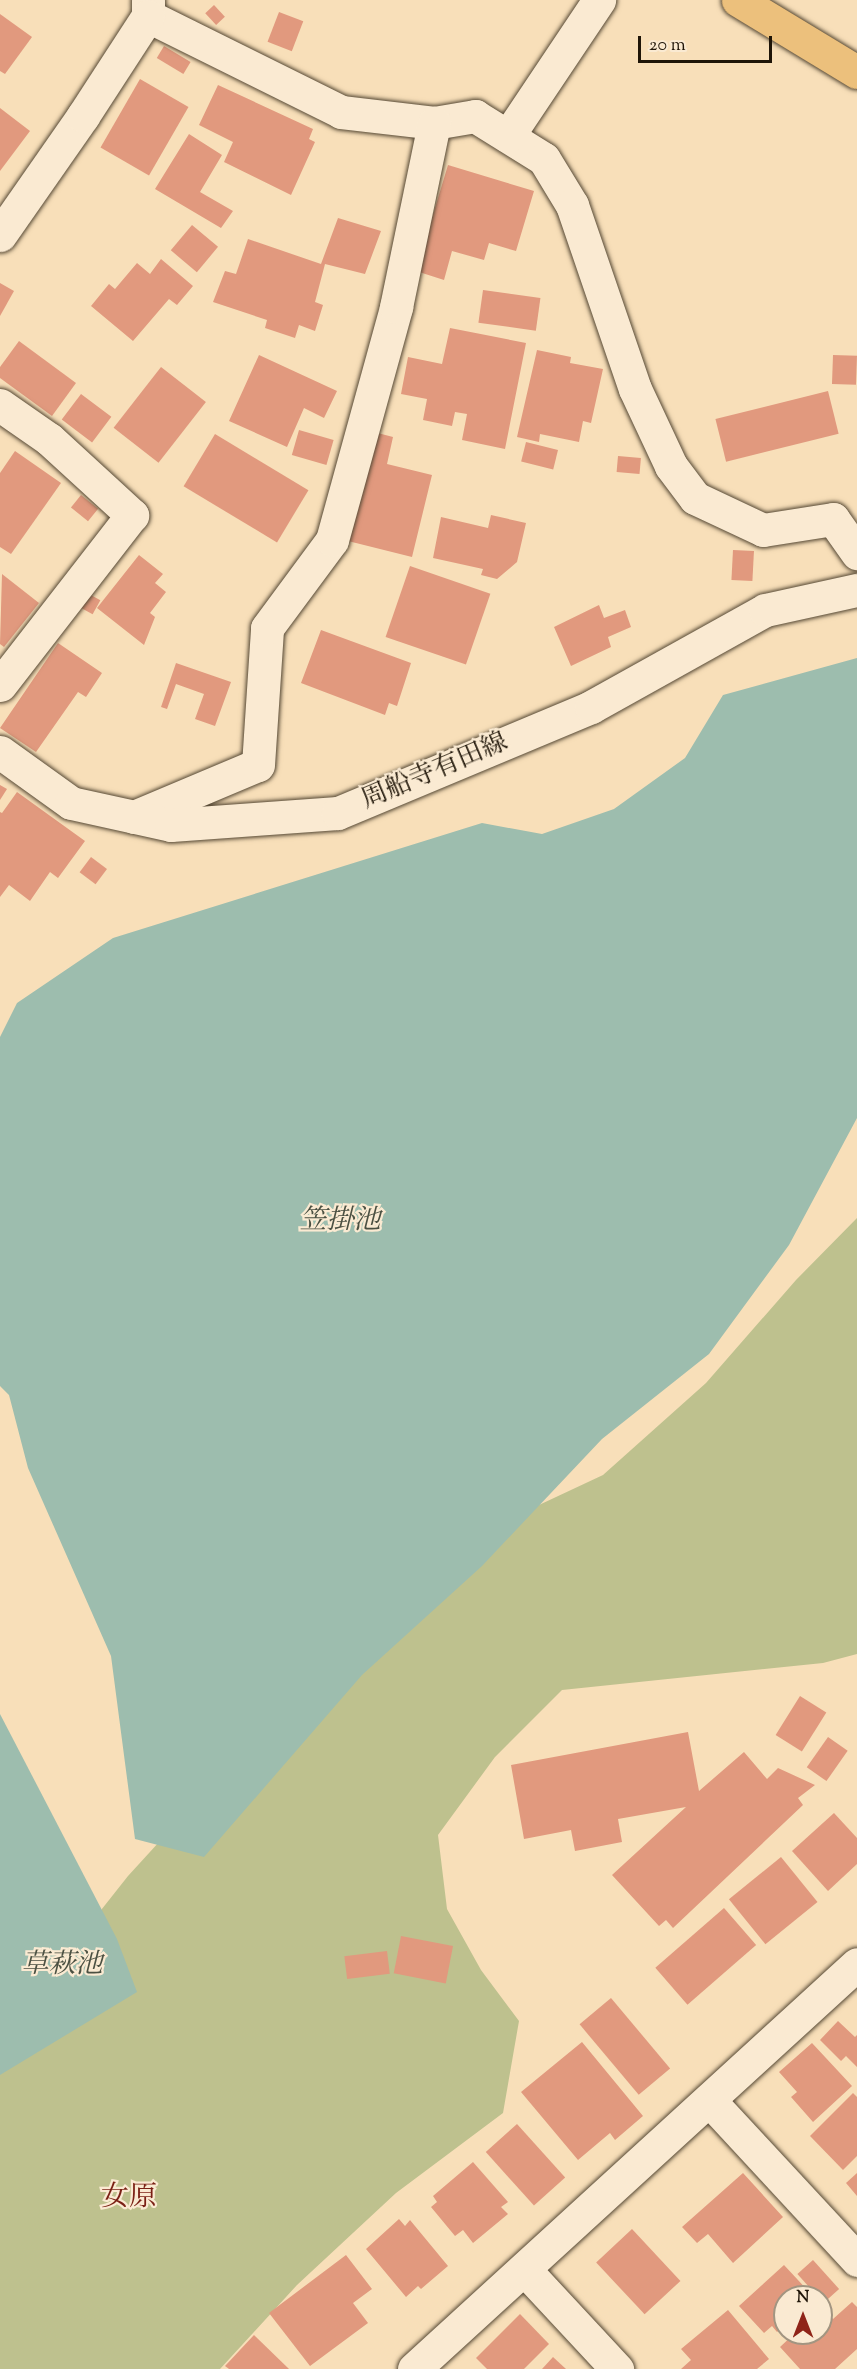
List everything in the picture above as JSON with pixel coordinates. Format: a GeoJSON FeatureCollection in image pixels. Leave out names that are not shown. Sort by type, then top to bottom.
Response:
{"type":"FeatureCollection","features":[{"type":"Feature","properties":{"kind":"highway"},"geometry":{"type":"LineString","coordinates":[[738,0],[857,72]]}},
{"type":"Feature","properties":{"kind":"street"},"geometry":{"type":"LineString","coordinates":[[508,136],[599,0]]}},
{"type":"Feature","properties":{"kind":"street"},"geometry":{"type":"LineString","coordinates":[[0,235],[83,116],[148,8],[341,112],[434,123],[475,116],[544,159],[572,205],[635,389],[671,466],[695,498],[762,530],[833,519],[857,553]]}},
{"type":"Feature","properties":{"kind":"street"},"geometry":{"type":"LineString","coordinates":[[134,817],[258,765],[267,628],[332,540],[396,307],[434,123]]}},
{"type":"Feature","properties":{"kind":"street"},"geometry":{"type":"LineString","coordinates":[[0,405],[48,439],[132,515],[0,686]]}},
{"type":"Feature","properties":{"kind":"street","name":"周船寺有田線"},"geometry":{"type":"LineString","coordinates":[[0,752],[71,803],[171,825],[338,813],[591,707],[765,610],[857,590]]}},
{"type":"Feature","properties":{"kind":"street"},"geometry":{"type":"LineString","coordinates":[[414,2369],[857,1964]]}},
{"type":"Feature","properties":{"kind":"street"},"geometry":{"type":"LineString","coordinates":[[709,2100],[857,2260]]}},
{"type":"Feature","properties":{"kind":"street"},"geometry":{"type":"LineString","coordinates":[[524,2269],[617,2369]]}},
{"type":"Feature","properties":{"kind":"green space"},"geometry":{"type":"Polygon","coordinates":[[[857,1218],[857,1654],[823,1663],[562,1690],[495,1757],[438,1835],[447,1909],[481,1970],[519,2021],[503,2113],[396,2193],[297,2285],[220,2369],[0,2369],[0,2027],[22,2010],[128,1876],[202,1795],[479,1533],[603,1475],[706,1383],[796,1280],[857,1218]]]}},
{"type":"Feature","properties":{"kind":"water","name":"笠掛池"},"geometry":{"type":"Polygon","coordinates":[[[857,658],[857,1118],[789,1245],[709,1354],[602,1439],[482,1566],[362,1675],[204,1857],[135,1839],[111,1656],[28,1468],[9,1395],[0,1386],[0,1037],[17,1003],[113,938],[482,823],[542,834],[614,809],[685,758],[723,695],[857,658]]]}},
{"type":"Feature","properties":{"kind":"water","name":"草萩池"},"geometry":{"type":"Polygon","coordinates":[[[0,1714],[117,1939],[137,1992],[0,2075],[0,1714]]]}},
{"type":"Feature","properties":{"kind":"building"},"geometry":{"type":"Polygon","coordinates":[[[214,5],[225,17],[216,25],[205,13],[214,5]]]}},
{"type":"Feature","properties":{"kind":"building"},"geometry":{"type":"Polygon","coordinates":[[[279,12],[303,21],[292,51],[268,42],[279,12]]]}},
{"type":"Feature","properties":{"kind":"building"},"geometry":{"type":"Polygon","coordinates":[[[0,14],[32,37],[5,74],[0,71],[0,14]]]}},
{"type":"Feature","properties":{"kind":"building"},"geometry":{"type":"Polygon","coordinates":[[[164,46],[191,62],[183,74],[157,58],[164,46]]]}},
{"type":"Feature","properties":{"kind":"building"},"geometry":{"type":"Polygon","coordinates":[[[140,79],[188,107],[149,175],[100,147],[140,79]]]}},
{"type":"Feature","properties":{"kind":"building"},"geometry":{"type":"Polygon","coordinates":[[[218,85],[313,129],[309,139],[315,142],[291,195],[224,162],[233,142],[199,125],[218,85]]]}},
{"type":"Feature","properties":{"kind":"building"},"geometry":{"type":"Polygon","coordinates":[[[0,108],[30,131],[0,171],[0,108]]]}},
{"type":"Feature","properties":{"kind":"building"},"geometry":{"type":"Polygon","coordinates":[[[189,134],[222,155],[200,192],[233,211],[221,228],[155,189],[189,134]]]}},
{"type":"Feature","properties":{"kind":"building"},"geometry":{"type":"Polygon","coordinates":[[[448,165],[534,191],[516,251],[489,243],[484,260],[452,251],[444,280],[416,271],[448,165]]]}},
{"type":"Feature","properties":{"kind":"building"},"geometry":{"type":"Polygon","coordinates":[[[338,218],[381,231],[365,274],[325,264],[315,302],[323,305],[315,331],[299,325],[295,338],[265,328],[267,320],[213,302],[225,271],[236,274],[248,239],[321,264],[338,218]]]}},
{"type":"Feature","properties":{"kind":"building"},"geometry":{"type":"Polygon","coordinates":[[[192,225],[218,247],[197,272],[171,250],[192,225]]]}},
{"type":"Feature","properties":{"kind":"building"},"geometry":{"type":"Polygon","coordinates":[[[161,259],[193,286],[177,305],[169,299],[133,341],[91,306],[109,284],[115,289],[137,263],[150,274],[161,259]]]}},
{"type":"Feature","properties":{"kind":"building"},"geometry":{"type":"Polygon","coordinates":[[[0,283],[14,291],[0,316],[0,283]]]}},
{"type":"Feature","properties":{"kind":"building"},"geometry":{"type":"Polygon","coordinates":[[[483,290],[540,298],[536,331],[478,323],[483,290]]]}},
{"type":"Feature","properties":{"kind":"building"},"geometry":{"type":"Polygon","coordinates":[[[450,328],[526,343],[505,449],[462,440],[467,414],[455,412],[452,426],[423,420],[427,399],[401,394],[408,357],[442,364],[450,328]]]}},
{"type":"Feature","properties":{"kind":"building"},"geometry":{"type":"Polygon","coordinates":[[[19,341],[76,383],[52,416],[0,378],[0,367],[19,341]]]}},
{"type":"Feature","properties":{"kind":"building"},"geometry":{"type":"Polygon","coordinates":[[[537,350],[571,357],[570,363],[603,369],[591,423],[583,421],[579,442],[540,434],[539,442],[517,437],[537,350]]]}},
{"type":"Feature","properties":{"kind":"building"},"geometry":{"type":"Polygon","coordinates":[[[259,355],[337,391],[324,418],[304,408],[287,447],[229,421],[259,355]]]}},
{"type":"Feature","properties":{"kind":"building"},"geometry":{"type":"Polygon","coordinates":[[[833,355],[857,356],[856,385],[832,384],[833,355]]]}},
{"type":"Feature","properties":{"kind":"building"},"geometry":{"type":"Polygon","coordinates":[[[161,367],[206,402],[159,463],[114,428],[161,367]]]}},
{"type":"Feature","properties":{"kind":"building"},"geometry":{"type":"Polygon","coordinates":[[[828,391],[839,434],[726,462],[715,419],[828,391]]]}},
{"type":"Feature","properties":{"kind":"building"},"geometry":{"type":"Polygon","coordinates":[[[81,394],[111,417],[92,442],[62,420],[81,394]]]}},
{"type":"Feature","properties":{"kind":"building"},"geometry":{"type":"Polygon","coordinates":[[[299,430],[334,440],[326,465],[292,455],[299,430]]]}},
{"type":"Feature","properties":{"kind":"building"},"geometry":{"type":"Polygon","coordinates":[[[370,431],[393,437],[387,464],[432,475],[412,557],[344,540],[370,431]]]}},
{"type":"Feature","properties":{"kind":"building"},"geometry":{"type":"Polygon","coordinates":[[[215,434],[308,490],[277,542],[184,486],[215,434]]]}},
{"type":"Feature","properties":{"kind":"building"},"geometry":{"type":"Polygon","coordinates":[[[526,442],[558,450],[553,469],[521,461],[526,442]]]}},
{"type":"Feature","properties":{"kind":"building"},"geometry":{"type":"Polygon","coordinates":[[[15,451],[61,483],[11,554],[0,547],[0,473],[15,451]]]}},
{"type":"Feature","properties":{"kind":"building"},"geometry":{"type":"Polygon","coordinates":[[[618,456],[641,458],[640,474],[617,472],[618,456]]]}},
{"type":"Feature","properties":{"kind":"building"},"geometry":{"type":"Polygon","coordinates":[[[81,495],[98,509],[88,521],[71,507],[81,495]]]}},
{"type":"Feature","properties":{"kind":"building"},"geometry":{"type":"Polygon","coordinates":[[[491,515],[526,523],[517,562],[497,579],[481,575],[483,569],[433,558],[441,517],[488,528],[491,515]]]}},
{"type":"Feature","properties":{"kind":"building"},"geometry":{"type":"Polygon","coordinates":[[[733,550],[754,551],[752,581],[731,580],[733,550]]]}},
{"type":"Feature","properties":{"kind":"building"},"geometry":{"type":"Polygon","coordinates":[[[139,555],[163,574],[155,583],[166,592],[150,613],[155,617],[144,645],[97,608],[139,555]]]}},
{"type":"Feature","properties":{"kind":"building"},"geometry":{"type":"Polygon","coordinates":[[[410,566],[490,594],[466,665],[386,637],[410,566]]]}},
{"type":"Feature","properties":{"kind":"building"},"geometry":{"type":"Polygon","coordinates":[[[2,574],[39,603],[4,647],[0,644],[2,574]]]}},
{"type":"Feature","properties":{"kind":"building"},"geometry":{"type":"Polygon","coordinates":[[[89,594],[100,600],[93,614],[81,608],[89,594]]]}},
{"type":"Feature","properties":{"kind":"building"},"geometry":{"type":"Polygon","coordinates":[[[599,605],[604,618],[625,610],[631,627],[608,637],[611,647],[571,666],[554,627],[599,605]]]}},
{"type":"Feature","properties":{"kind":"building"},"geometry":{"type":"Polygon","coordinates":[[[321,630],[411,663],[397,706],[389,703],[385,715],[301,683],[321,630]]]}},
{"type":"Feature","properties":{"kind":"building"},"geometry":{"type":"Polygon","coordinates":[[[58,643],[102,673],[86,697],[78,692],[36,752],[0,728],[58,643]]]}},
{"type":"Feature","properties":{"kind":"building"},"geometry":{"type":"Polygon","coordinates":[[[176,663],[231,682],[215,726],[195,719],[204,694],[176,684],[167,709],[161,707],[176,663]]]}},
{"type":"Feature","properties":{"kind":"building"},"geometry":{"type":"Polygon","coordinates":[[[0,785],[7,789],[0,800],[0,785]]]}},
{"type":"Feature","properties":{"kind":"building"},"geometry":{"type":"Polygon","coordinates":[[[17,792],[85,841],[58,878],[50,872],[30,901],[9,885],[0,897],[0,812],[2,813],[17,792]]]}},
{"type":"Feature","properties":{"kind":"building"},"geometry":{"type":"Polygon","coordinates":[[[91,857],[107,869],[96,884],[80,872],[91,857]]]}},
{"type":"Feature","properties":{"kind":"building"},"geometry":{"type":"Polygon","coordinates":[[[800,1696],[826,1712],[802,1751],[776,1735],[800,1696]]]}},
{"type":"Feature","properties":{"kind":"building"},"geometry":{"type":"Polygon","coordinates":[[[688,1732],[699,1791],[744,1752],[767,1779],[778,1768],[815,1785],[798,1798],[803,1805],[673,1928],[666,1920],[659,1926],[612,1875],[686,1807],[618,1819],[622,1842],[575,1851],[571,1830],[524,1839],[511,1765],[688,1732]]]}},
{"type":"Feature","properties":{"kind":"building"},"geometry":{"type":"Polygon","coordinates":[[[828,1737],[848,1751],[826,1781],[807,1767],[828,1737]]]}},
{"type":"Feature","properties":{"kind":"building"},"geometry":{"type":"Polygon","coordinates":[[[834,1813],[857,1838],[857,1864],[828,1891],[792,1851],[834,1813]]]}},
{"type":"Feature","properties":{"kind":"building"},"geometry":{"type":"Polygon","coordinates":[[[781,1857],[818,1902],[765,1944],[729,1899],[781,1857]]]}},
{"type":"Feature","properties":{"kind":"building"},"geometry":{"type":"Polygon","coordinates":[[[724,1908],[756,1945],[687,2005],[655,1968],[724,1908]]]}},
{"type":"Feature","properties":{"kind":"building"},"geometry":{"type":"Polygon","coordinates":[[[401,1936],[453,1946],[446,1983],[394,1973],[401,1936]]]}},
{"type":"Feature","properties":{"kind":"building"},"geometry":{"type":"Polygon","coordinates":[[[387,1951],[390,1974],[347,1979],[344,1956],[387,1951]]]}},
{"type":"Feature","properties":{"kind":"building"},"geometry":{"type":"Polygon","coordinates":[[[611,1998],[670,2068],[639,2095],[580,2024],[611,1998]]]}},
{"type":"Feature","properties":{"kind":"building"},"geometry":{"type":"Polygon","coordinates":[[[838,2021],[855,2037],[857,2035],[857,2067],[846,2056],[841,2061],[820,2040],[838,2021]]]}},
{"type":"Feature","properties":{"kind":"building"},"geometry":{"type":"Polygon","coordinates":[[[582,2042],[643,2116],[615,2140],[610,2133],[578,2160],[521,2092],[582,2042]]]}},
{"type":"Feature","properties":{"kind":"building"},"geometry":{"type":"Polygon","coordinates":[[[812,2043],[852,2086],[813,2122],[791,2097],[797,2092],[779,2072],[812,2043]]]}},
{"type":"Feature","properties":{"kind":"building"},"geometry":{"type":"Polygon","coordinates":[[[853,2093],[857,2097],[857,2156],[843,2170],[810,2136],[853,2093]]]}},
{"type":"Feature","properties":{"kind":"building"},"geometry":{"type":"Polygon","coordinates":[[[517,2124],[565,2178],[534,2206],[486,2152],[517,2124]]]}},
{"type":"Feature","properties":{"kind":"building"},"geometry":{"type":"Polygon","coordinates":[[[473,2162],[508,2202],[501,2207],[508,2214],[473,2243],[463,2230],[455,2236],[431,2207],[437,2202],[433,2196],[473,2162]]]}},
{"type":"Feature","properties":{"kind":"building"},"geometry":{"type":"Polygon","coordinates":[[[743,2173],[783,2217],[733,2263],[708,2234],[697,2243],[682,2227],[743,2173]]]}},
{"type":"Feature","properties":{"kind":"building"},"geometry":{"type":"Polygon","coordinates":[[[857,2173],[857,2196],[846,2183],[857,2173]]]}},
{"type":"Feature","properties":{"kind":"building"},"geometry":{"type":"Polygon","coordinates":[[[399,2219],[405,2226],[410,2220],[448,2266],[421,2289],[418,2286],[406,2297],[366,2249],[399,2219]]]}},
{"type":"Feature","properties":{"kind":"building"},"geometry":{"type":"Polygon","coordinates":[[[632,2229],[680,2281],[645,2314],[596,2262],[632,2229]]]}},
{"type":"Feature","properties":{"kind":"building"},"geometry":{"type":"Polygon","coordinates":[[[346,2255],[372,2289],[353,2303],[368,2323],[310,2366],[269,2313],[346,2255]]]}},
{"type":"Feature","properties":{"kind":"building"},"geometry":{"type":"Polygon","coordinates":[[[813,2260],[839,2289],[833,2294],[833,2285],[807,2285],[797,2274],[813,2260]]]}},
{"type":"Feature","properties":{"kind":"building"},"geometry":{"type":"Polygon","coordinates":[[[784,2265],[803,2285],[773,2285],[773,2327],[764,2333],[739,2306],[784,2265]]]}},
{"type":"Feature","properties":{"kind":"building"},"geometry":{"type":"Polygon","coordinates":[[[852,2302],[857,2307],[857,2349],[835,2369],[800,2369],[780,2347],[782,2345],[833,2345],[833,2319],[852,2302]]]}},
{"type":"Feature","properties":{"kind":"building"},"geometry":{"type":"Polygon","coordinates":[[[728,2310],[769,2359],[757,2369],[681,2369],[691,2360],[681,2349],[728,2310]]]}},
{"type":"Feature","properties":{"kind":"building"},"geometry":{"type":"Polygon","coordinates":[[[520,2314],[549,2344],[524,2369],[487,2369],[476,2358],[520,2314]]]}},
{"type":"Feature","properties":{"kind":"building"},"geometry":{"type":"Polygon","coordinates":[[[254,2335],[289,2369],[229,2369],[225,2366],[254,2335]]]}},
{"type":"Feature","properties":{"kind":"building"},"geometry":{"type":"Polygon","coordinates":[[[553,2357],[566,2369],[542,2369],[553,2357]]]}},
{"type":"Feature","properties":{"kind":"district","name":"女原"},"geometry":{"type":"Point","coordinates":[129,2198]}}]}
